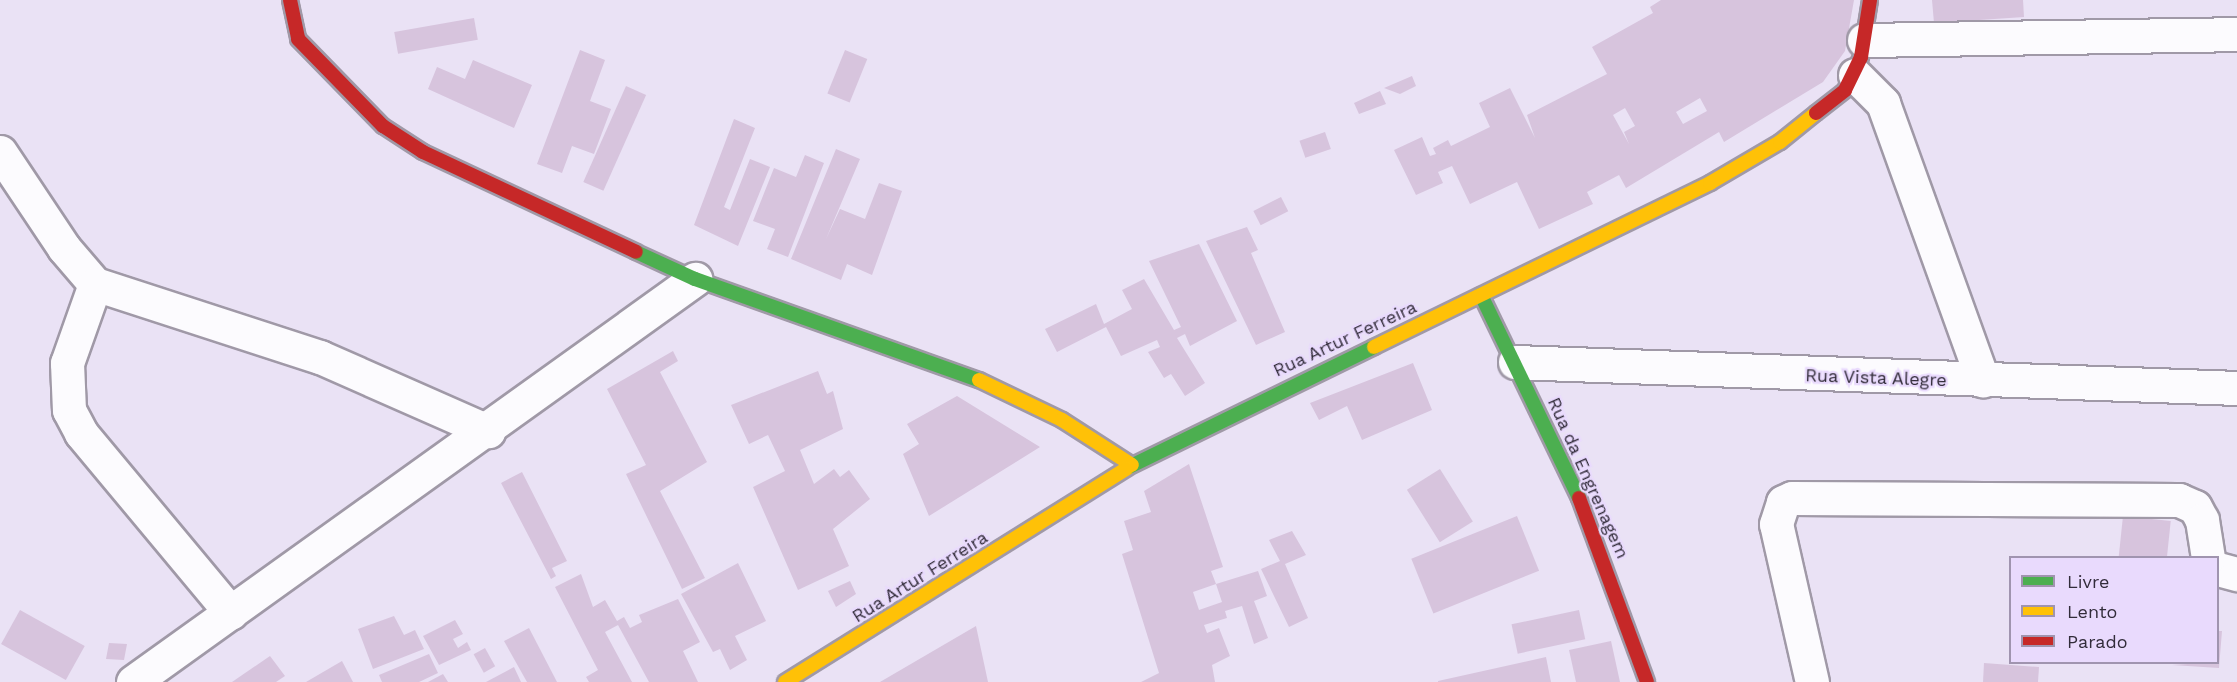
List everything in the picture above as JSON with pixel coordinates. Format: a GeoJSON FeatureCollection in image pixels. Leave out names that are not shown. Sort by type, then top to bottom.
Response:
{"type":"FeatureCollection","features":[{"type":"Feature","properties":{"kind":"street"},"geometry":{"type":"LineString","coordinates":[[290,0],[298,39],[383,126],[478,179],[695,279],[963,373],[1062,420],[1132,465]]}},
{"type":"Feature","properties":{"kind":"street","name":"Rua Artur Ferreira"},"geometry":{"type":"LineString","coordinates":[[785,682],[1132,465],[1710,183],[1780,142],[1818,116],[1855,75],[1864,40],[1870,0]]}},
{"type":"Feature","properties":{"kind":"street"},"geometry":{"type":"LineString","coordinates":[[1864,40],[2237,34]]}},
{"type":"Feature","properties":{"kind":"street"},"geometry":{"type":"LineString","coordinates":[[1855,75],[1883,103],[1983,381]]}},
{"type":"Feature","properties":{"kind":"street"},"geometry":{"type":"LineString","coordinates":[[0,153],[64,248],[95,284],[320,357],[488,431]]}},
{"type":"Feature","properties":{"kind":"street"},"geometry":{"type":"LineString","coordinates":[[133,682],[488,431],[695,279]]}},
{"type":"Feature","properties":{"kind":"street"},"geometry":{"type":"LineString","coordinates":[[95,284],[67,363],[69,410],[81,433],[231,613]]}},
{"type":"Feature","properties":{"kind":"street","name":"Rua da Engrenagem"},"geometry":{"type":"LineString","coordinates":[[1481,295],[1593,527],[1647,682]]}},
{"type":"Feature","properties":{"kind":"street","name":"Rua Vista Alegre"},"geometry":{"type":"LineString","coordinates":[[1515,362],[1983,381],[2237,388]]}},
{"type":"Feature","properties":{"kind":"street"},"geometry":{"type":"LineString","coordinates":[[1812,682],[1776,524],[1783,502],[1792,498],[2179,500],[2195,507],[2202,520],[2208,556]]}},
{"type":"Feature","properties":{"kind":"street"},"geometry":{"type":"LineString","coordinates":[[2219,570],[2237,574]]}},
{"type":"Feature","properties":{"kind":"building"},"geometry":{"type":"Polygon","coordinates":[[[1661,0],[1854,0],[1845,51],[1823,82],[1724,142],[1719,132],[1626,188],[1619,175],[1587,192],[1593,204],[1539,229],[1517,182],[1470,204],[1452,166],[1438,172],[1443,183],[1416,195],[1394,150],[1422,137],[1430,156],[1436,154],[1433,148],[1448,140],[1451,146],[1490,127],[1479,103],[1510,88],[1535,138],[1527,115],[1607,74],[1592,47],[1653,13],[1650,7],[1661,0]],[[1700,98],[1676,112],[1683,124],[1707,111],[1700,98]],[[1625,108],[1613,115],[1629,144],[1624,132],[1635,126],[1625,108]]]}},
{"type":"Feature","properties":{"kind":"building"},"geometry":{"type":"Polygon","coordinates":[[[1932,0],[2023,0],[2024,17],[1934,23],[1932,0]]]}},
{"type":"Feature","properties":{"kind":"building"},"geometry":{"type":"Polygon","coordinates":[[[474,18],[478,40],[398,54],[394,32],[474,18]]]}},
{"type":"Feature","properties":{"kind":"building"},"geometry":{"type":"Polygon","coordinates":[[[580,50],[605,60],[590,101],[611,109],[594,154],[572,146],[562,173],[537,164],[580,50]]]}},
{"type":"Feature","properties":{"kind":"building"},"geometry":{"type":"Polygon","coordinates":[[[845,50],[867,59],[850,103],[827,94],[845,50]]]}},
{"type":"Feature","properties":{"kind":"building"},"geometry":{"type":"Polygon","coordinates":[[[473,60],[532,85],[514,128],[428,89],[437,67],[465,79],[473,60]]]}},
{"type":"Feature","properties":{"kind":"building"},"geometry":{"type":"Polygon","coordinates":[[[1412,76],[1416,86],[1400,94],[1384,88],[1412,76]]]}},
{"type":"Feature","properties":{"kind":"building"},"geometry":{"type":"Polygon","coordinates":[[[626,86],[646,95],[603,191],[583,182],[626,86]]]}},
{"type":"Feature","properties":{"kind":"building"},"geometry":{"type":"Polygon","coordinates":[[[1380,91],[1386,104],[1359,114],[1354,103],[1380,91]]]}},
{"type":"Feature","properties":{"kind":"building"},"geometry":{"type":"Polygon","coordinates":[[[734,119],[755,128],[724,207],[730,210],[750,159],[770,167],[738,246],[694,225],[734,119]]]}},
{"type":"Feature","properties":{"kind":"building"},"geometry":{"type":"Polygon","coordinates":[[[1325,132],[1331,149],[1305,158],[1299,141],[1325,132]]]}},
{"type":"Feature","properties":{"kind":"building"},"geometry":{"type":"Polygon","coordinates":[[[836,149],[860,159],[826,239],[840,209],[865,219],[879,183],[902,191],[872,275],[847,264],[841,280],[791,259],[836,149]]]}},
{"type":"Feature","properties":{"kind":"building"},"geometry":{"type":"Polygon","coordinates":[[[805,155],[824,163],[788,257],[767,249],[775,229],[753,221],[774,168],[796,177],[805,155]]]}},
{"type":"Feature","properties":{"kind":"building"},"geometry":{"type":"Polygon","coordinates":[[[1281,197],[1288,211],[1261,225],[1253,211],[1281,197]]]}},
{"type":"Feature","properties":{"kind":"building"},"geometry":{"type":"Polygon","coordinates":[[[1247,227],[1258,250],[1251,253],[1285,332],[1256,345],[1206,241],[1247,227]]]}},
{"type":"Feature","properties":{"kind":"building"},"geometry":{"type":"Polygon","coordinates":[[[1199,244],[1237,321],[1190,346],[1185,334],[1177,338],[1205,383],[1185,396],[1171,374],[1164,378],[1148,352],[1160,347],[1157,340],[1121,356],[1106,327],[1057,352],[1045,329],[1096,304],[1104,324],[1132,309],[1122,290],[1144,279],[1174,330],[1181,327],[1149,261],[1199,244]]]}},
{"type":"Feature","properties":{"kind":"building"},"geometry":{"type":"Polygon","coordinates":[[[673,351],[678,361],[660,372],[707,462],[660,491],[705,578],[682,589],[626,474],[646,465],[607,389],[673,351]]]}},
{"type":"Feature","properties":{"kind":"building"},"geometry":{"type":"Polygon","coordinates":[[[1413,363],[1432,410],[1362,440],[1347,406],[1319,420],[1310,403],[1413,363]]]}},
{"type":"Feature","properties":{"kind":"building"},"geometry":{"type":"Polygon","coordinates":[[[818,371],[827,394],[833,391],[843,429],[800,450],[814,484],[834,469],[840,477],[849,470],[870,499],[833,529],[849,566],[798,590],[753,487],[785,471],[768,435],[749,444],[731,405],[818,371]]]}},
{"type":"Feature","properties":{"kind":"building"},"geometry":{"type":"Polygon","coordinates":[[[957,396],[1040,447],[929,516],[903,454],[919,444],[907,424],[957,396]]]}},
{"type":"Feature","properties":{"kind":"building"},"geometry":{"type":"Polygon","coordinates":[[[1189,464],[1223,567],[1211,571],[1216,584],[1258,571],[1267,596],[1254,601],[1268,638],[1254,644],[1242,606],[1225,611],[1227,618],[1204,625],[1207,633],[1219,628],[1230,656],[1212,665],[1215,682],[1141,682],[1159,673],[1122,554],[1133,550],[1124,521],[1151,512],[1144,491],[1189,464]],[[1216,584],[1193,592],[1199,610],[1222,602],[1216,584]]]}},
{"type":"Feature","properties":{"kind":"building"},"geometry":{"type":"Polygon","coordinates":[[[1440,469],[1473,522],[1440,542],[1407,490],[1440,469]]]}},
{"type":"Feature","properties":{"kind":"building"},"geometry":{"type":"Polygon","coordinates":[[[522,472],[567,561],[552,568],[556,576],[551,579],[501,483],[522,472]]]}},
{"type":"Feature","properties":{"kind":"building"},"geometry":{"type":"Polygon","coordinates":[[[1517,516],[1539,571],[1433,613],[1411,559],[1517,516]]]}},
{"type":"Feature","properties":{"kind":"building"},"geometry":{"type":"Polygon","coordinates":[[[2123,516],[2171,521],[2167,556],[2119,556],[2123,516]]]}},
{"type":"Feature","properties":{"kind":"building"},"geometry":{"type":"Polygon","coordinates":[[[1292,531],[1306,555],[1285,564],[1308,618],[1289,627],[1261,569],[1280,561],[1269,540],[1292,531]]]}},
{"type":"Feature","properties":{"kind":"building"},"geometry":{"type":"Polygon","coordinates":[[[738,563],[766,621],[735,636],[747,660],[730,670],[720,649],[713,652],[681,594],[738,563]]]}},
{"type":"Feature","properties":{"kind":"building"},"geometry":{"type":"Polygon","coordinates":[[[581,574],[593,607],[605,600],[617,621],[624,617],[630,628],[642,622],[639,615],[678,599],[700,642],[683,651],[698,682],[649,682],[618,625],[605,632],[632,682],[589,682],[586,677],[598,670],[555,587],[581,574]]]}},
{"type":"Feature","properties":{"kind":"building"},"geometry":{"type":"Polygon","coordinates":[[[850,581],[856,594],[836,607],[828,591],[850,581]]]}},
{"type":"Feature","properties":{"kind":"building"},"geometry":{"type":"Polygon","coordinates":[[[20,610],[85,646],[66,680],[1,644],[20,610]]]}},
{"type":"Feature","properties":{"kind":"building"},"geometry":{"type":"Polygon","coordinates":[[[1579,610],[1585,639],[1518,654],[1512,624],[1579,610]]]}},
{"type":"Feature","properties":{"kind":"building"},"geometry":{"type":"Polygon","coordinates":[[[394,616],[404,635],[415,630],[424,649],[373,669],[358,629],[394,616]]]}},
{"type":"Feature","properties":{"kind":"building"},"geometry":{"type":"Polygon","coordinates":[[[455,620],[463,634],[453,639],[458,648],[467,642],[471,650],[439,665],[423,636],[455,620]]]}},
{"type":"Feature","properties":{"kind":"building"},"geometry":{"type":"Polygon","coordinates":[[[976,626],[988,682],[880,682],[976,626]]]}},
{"type":"Feature","properties":{"kind":"building"},"geometry":{"type":"Polygon","coordinates":[[[529,628],[557,682],[527,682],[504,641],[529,628]]]}},
{"type":"Feature","properties":{"kind":"building"},"geometry":{"type":"Polygon","coordinates":[[[2219,631],[2222,631],[2219,668],[2172,665],[2219,664],[2219,631]]]}},
{"type":"Feature","properties":{"kind":"building"},"geometry":{"type":"Polygon","coordinates":[[[1611,641],[1620,682],[1576,682],[1569,650],[1611,641]]]}},
{"type":"Feature","properties":{"kind":"building"},"geometry":{"type":"Polygon","coordinates":[[[109,643],[127,644],[124,660],[106,659],[109,643]]]}},
{"type":"Feature","properties":{"kind":"building"},"geometry":{"type":"Polygon","coordinates":[[[485,648],[495,666],[484,673],[474,654],[485,648]]]}},
{"type":"Feature","properties":{"kind":"building"},"geometry":{"type":"Polygon","coordinates":[[[429,654],[438,673],[419,682],[382,682],[379,675],[429,654]]]}},
{"type":"Feature","properties":{"kind":"building"},"geometry":{"type":"Polygon","coordinates":[[[270,656],[285,676],[276,682],[232,682],[270,656]]]}},
{"type":"Feature","properties":{"kind":"building"},"geometry":{"type":"Polygon","coordinates":[[[1546,657],[1551,682],[1438,682],[1438,681],[1546,657]]]}},
{"type":"Feature","properties":{"kind":"building"},"geometry":{"type":"Polygon","coordinates":[[[342,661],[353,682],[306,682],[342,661]]]}},
{"type":"Feature","properties":{"kind":"building"},"geometry":{"type":"Polygon","coordinates":[[[1984,663],[2039,667],[2038,682],[1983,682],[1984,663]]]}},
{"type":"Feature","properties":{"kind":"building"},"geometry":{"type":"Polygon","coordinates":[[[514,667],[521,682],[486,682],[514,667]]]}},
{"type":"Feature","properties":{"kind":"building"},"geometry":{"type":"Polygon","coordinates":[[[443,674],[448,682],[428,682],[443,674]]]}},
{"type":"Feature","properties":{"kind":"traffic: fast"},"geometry":{"type":"LineString","coordinates":[[636,252],[695,279],[979,380]]}},
{"type":"Feature","properties":{"kind":"traffic: fast"},"geometry":{"type":"LineString","coordinates":[[1481,295],[1579,498]]}},
{"type":"Feature","properties":{"kind":"traffic: fast"},"geometry":{"type":"LineString","coordinates":[[1127,468],[1374,347]]}},
{"type":"Feature","properties":{"kind":"traffic: slow"},"geometry":{"type":"LineString","coordinates":[[1374,347],[1710,183],[1780,142],[1816,113]]}},
{"type":"Feature","properties":{"kind":"traffic: slow"},"geometry":{"type":"LineString","coordinates":[[979,380],[1062,420],[1132,465]]}},
{"type":"Feature","properties":{"kind":"traffic: slow"},"geometry":{"type":"LineString","coordinates":[[785,682],[1127,468]]}},
{"type":"Feature","properties":{"kind":"traffic: jam"},"geometry":{"type":"LineString","coordinates":[[290,0],[298,39],[383,126],[423,152],[636,252]]}},
{"type":"Feature","properties":{"kind":"traffic: jam"},"geometry":{"type":"LineString","coordinates":[[1816,113],[1845,90],[1861,57],[1870,0]]}},
{"type":"Feature","properties":{"kind":"traffic: jam"},"geometry":{"type":"LineString","coordinates":[[1579,498],[1647,682]]}}]}
